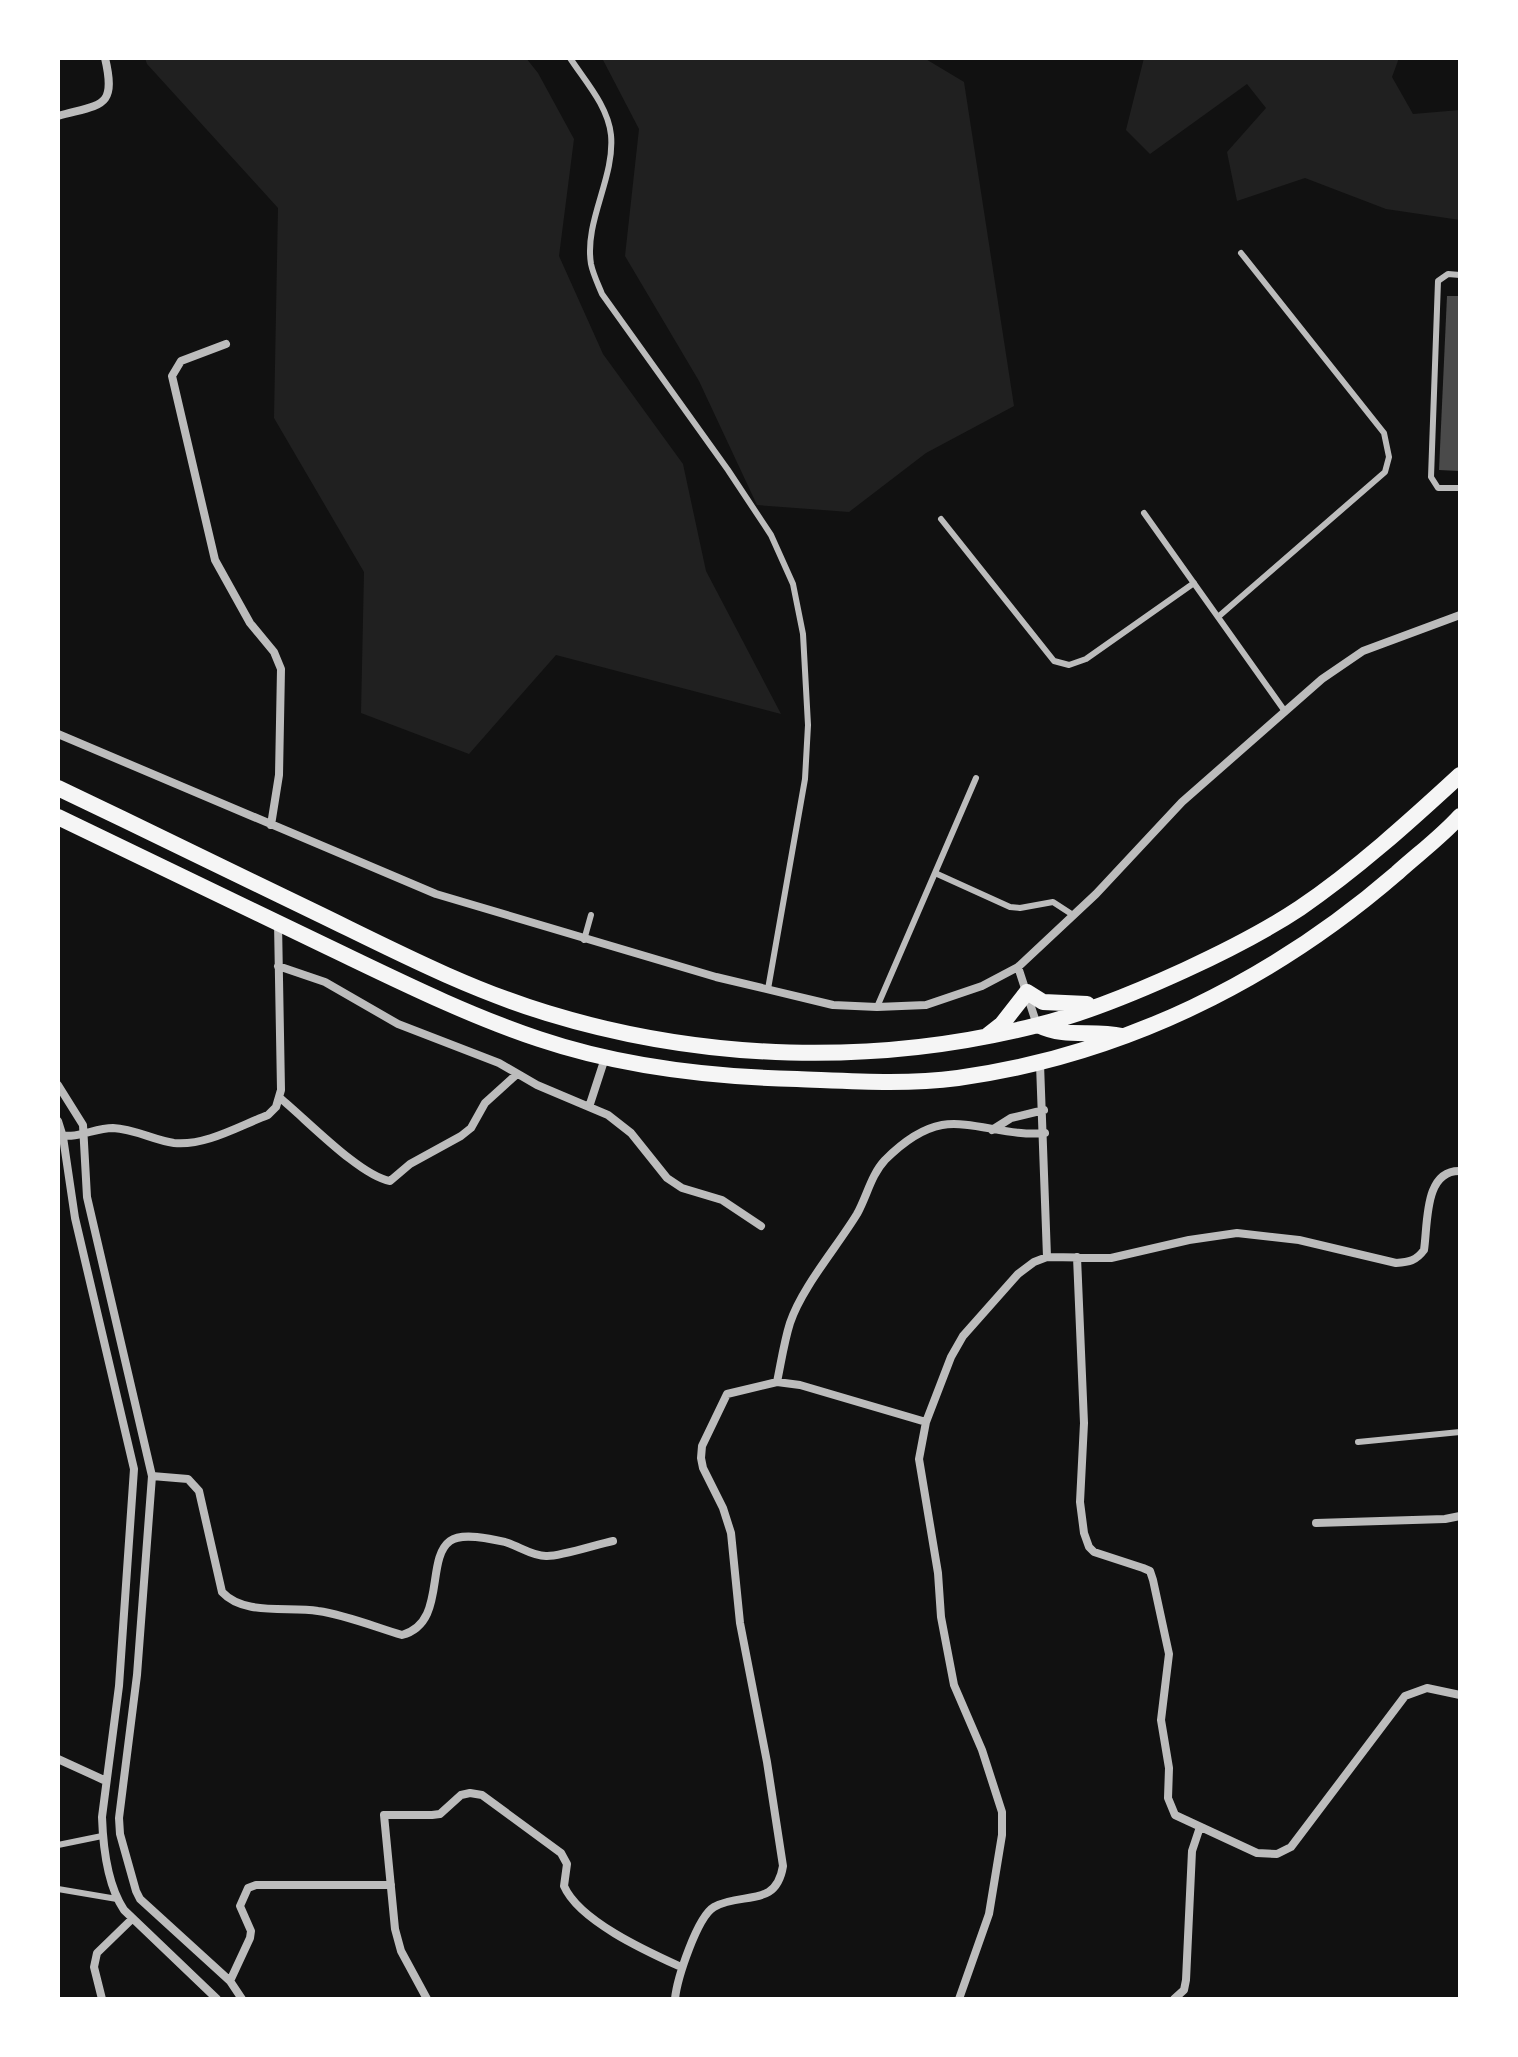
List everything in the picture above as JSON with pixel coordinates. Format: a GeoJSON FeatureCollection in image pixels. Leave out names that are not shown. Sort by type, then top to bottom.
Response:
{"type":"FeatureCollection","features":[{"type":"Feature","properties":{"kind":"main road"},"geometry":{"type":"LineString","coordinates":[[58,788],[438,972],[545,1012],[601,1028],[696,1046],[744,1051],[828,1053],[898,1050],[987,1036],[1038,1025],[1158,982],[1226,951],[1298,910],[1368,857],[1460,775]]}},
{"type":"Feature","properties":{"kind":"main road"},"geometry":{"type":"LineString","coordinates":[[58,817],[415,988],[541,1040],[605,1057],[685,1072],[748,1078],[887,1082],[955,1078],[1040,1064],[1160,1023],[1237,987],[1294,953],[1369,897],[1460,816]]}},
{"type":"Feature","properties":{"kind":"main road"},"geometry":{"type":"LineString","coordinates":[[987,1036],[1002,1024],[1027,992],[1043,1002],[1099,1005]]}},
{"type":"Feature","properties":{"kind":"main road"},"geometry":{"type":"LineString","coordinates":[[1038,1025],[1070,1035],[1102,1032],[1123,1037]]}},
{"type":"Feature","properties":{"kind":"street"},"geometry":{"type":"LineString","coordinates":[[58,116],[102,104],[107,98],[110,83],[105,58]]}},
{"type":"Feature","properties":{"kind":"street"},"geometry":{"type":"LineString","coordinates":[[226,344],[181,361],[172,376],[215,560],[250,623],[274,652],[281,669],[279,775],[271,825]]}},
{"type":"Feature","properties":{"kind":"street"},"geometry":{"type":"LineString","coordinates":[[58,734],[436,894],[584,940],[833,1005],[926,1005],[982,986],[1018,967],[1182,802],[1322,679],[1363,651],[1460,615]]}},
{"type":"Feature","properties":{"kind":"street"},"geometry":{"type":"LineString","coordinates":[[60,1136],[84,1135],[103,1128],[116,1128],[171,1143],[202,1141],[268,1115],[280,1098],[278,922]]}},
{"type":"Feature","properties":{"kind":"street"},"geometry":{"type":"LineString","coordinates":[[278,966],[325,982],[398,1024],[499,1063],[537,1085],[608,1115],[631,1133],[667,1178],[682,1188],[722,1200],[761,1226]]}},
{"type":"Feature","properties":{"kind":"street"},"geometry":{"type":"LineString","coordinates":[[1018,967],[1038,1025]]}},
{"type":"Feature","properties":{"kind":"street"},"geometry":{"type":"LineString","coordinates":[[589,1107],[605,1057]]}},
{"type":"Feature","properties":{"kind":"street"},"geometry":{"type":"LineString","coordinates":[[1040,1064],[1045,1133],[1047,1257]]}},
{"type":"Feature","properties":{"kind":"street"},"geometry":{"type":"LineString","coordinates":[[280,1098],[366,1170],[390,1181],[410,1164],[471,1128],[485,1103],[517,1074]]}},
{"type":"Feature","properties":{"kind":"street"},"geometry":{"type":"LineString","coordinates":[[58,1085],[77,1114],[84,1135],[87,1197],[152,1476],[137,1675],[119,1818],[120,1834],[140,1899],[230,1981],[242,1999]]}},
{"type":"Feature","properties":{"kind":"street"},"geometry":{"type":"LineString","coordinates":[[991,1130],[1011,1118],[1044,1110]]}},
{"type":"Feature","properties":{"kind":"street"},"geometry":{"type":"LineString","coordinates":[[58,1121],[75,1218],[134,1469],[119,1686],[102,1836],[117,1899],[132,1919],[217,1999]]}},
{"type":"Feature","properties":{"kind":"street"},"geometry":{"type":"LineString","coordinates":[[777,1382],[790,1323],[798,1304],[858,1212],[883,1162],[903,1143],[940,1125],[1027,1135],[1045,1133]]}},
{"type":"Feature","properties":{"kind":"street"},"geometry":{"type":"LineString","coordinates":[[959,1999],[989,1914],[1002,1835],[1002,1812],[982,1750],[954,1685],[941,1617],[938,1573],[919,1459],[926,1422],[951,1357],[963,1336],[1018,1274],[1047,1257],[1111,1258],[1204,1237],[1237,1233],[1274,1236],[1396,1263],[1410,1262],[1424,1250],[1434,1183],[1445,1173],[1460,1171]]}},
{"type":"Feature","properties":{"kind":"street"},"geometry":{"type":"LineString","coordinates":[[1077,1257],[1084,1423],[1080,1502],[1084,1533],[1094,1552],[1150,1571],[1153,1580],[1169,1654],[1161,1720],[1169,1760],[1170,1807],[1175,1815],[1257,1853],[1277,1854],[1291,1847],[1405,1696],[1427,1688],[1460,1695]]}},
{"type":"Feature","properties":{"kind":"street"},"geometry":{"type":"LineString","coordinates":[[675,1999],[681,1967],[708,1912],[725,1903],[762,1896],[776,1888],[783,1866],[767,1762],[743,1645],[731,1533],[701,1458],[702,1446],[727,1394],[777,1382],[800,1385],[926,1422]]}},
{"type":"Feature","properties":{"kind":"street"},"geometry":{"type":"LineString","coordinates":[[152,1476],[188,1479],[199,1491],[222,1592],[230,1601],[245,1606],[319,1611],[402,1635],[413,1632],[426,1619],[443,1550],[451,1540],[462,1537],[505,1542],[545,1556],[613,1541]]}},
{"type":"Feature","properties":{"kind":"street"},"geometry":{"type":"LineString","coordinates":[[1316,1523],[1460,1516]]}},
{"type":"Feature","properties":{"kind":"street"},"geometry":{"type":"LineString","coordinates":[[58,1759],[106,1781]]}},
{"type":"Feature","properties":{"kind":"street"},"geometry":{"type":"LineString","coordinates":[[427,1999],[401,1951],[395,1929],[384,1815],[440,1814],[461,1795],[470,1793],[482,1795],[565,1857],[564,1886],[576,1904],[627,1942],[681,1967]]}},
{"type":"Feature","properties":{"kind":"street"},"geometry":{"type":"LineString","coordinates":[[1174,1999],[1184,1990],[1186,1980],[1192,1851],[1200,1827]]}},
{"type":"Feature","properties":{"kind":"street"},"geometry":{"type":"LineString","coordinates":[[230,1981],[250,1938],[251,1931],[240,1906],[248,1888],[256,1885],[391,1885]]}},
{"type":"Feature","properties":{"kind":"street"},"geometry":{"type":"LineString","coordinates":[[102,1999],[94,1960],[97,1953],[132,1919]]}},
{"type":"Feature","properties":{"kind":"lane"},"geometry":{"type":"LineString","coordinates":[[570,58],[601,104],[611,133],[610,156],[592,236],[591,264],[602,294],[771,535],[793,584],[803,634],[808,725],[805,779],[768,989]]}},
{"type":"Feature","properties":{"kind":"lane"},"geometry":{"type":"LineString","coordinates":[[1218,617],[1385,472],[1389,457],[1384,433],[1241,253]]}},
{"type":"Feature","properties":{"kind":"lane"},"geometry":{"type":"LineString","coordinates":[[1460,275],[1448,274],[1438,281],[1431,477],[1438,488],[1460,488]]}},
{"type":"Feature","properties":{"kind":"lane"},"geometry":{"type":"LineString","coordinates":[[1144,513],[1284,710]]}},
{"type":"Feature","properties":{"kind":"lane"},"geometry":{"type":"LineString","coordinates":[[941,519],[1054,661],[1069,665],[1086,659],[1194,583]]}},
{"type":"Feature","properties":{"kind":"lane"},"geometry":{"type":"LineString","coordinates":[[877,1007],[976,778]]}},
{"type":"Feature","properties":{"kind":"lane"},"geometry":{"type":"LineString","coordinates":[[935,873],[1010,907],[1053,902],[1073,915]]}},
{"type":"Feature","properties":{"kind":"lane"},"geometry":{"type":"LineString","coordinates":[[584,940],[591,915]]}},
{"type":"Feature","properties":{"kind":"lane"},"geometry":{"type":"LineString","coordinates":[[1358,1442],[1460,1432]]}},
{"type":"Feature","properties":{"kind":"lane"},"geometry":{"type":"LineString","coordinates":[[58,1845],[102,1836]]}},
{"type":"Feature","properties":{"kind":"lane"},"geometry":{"type":"LineString","coordinates":[[58,1889],[117,1899]]}},
{"type":"Feature","properties":{"kind":"shaded area"},"geometry":{"type":"Polygon","coordinates":[[[145,58],[526,58],[538,73],[574,139],[559,256],[603,354],[683,464],[706,571],[781,714],[556,655],[469,754],[361,713],[364,572],[274,418],[278,208],[147,64],[145,58]]]}},
{"type":"Feature","properties":{"kind":"shaded area"},"geometry":{"type":"Polygon","coordinates":[[[602,58],[924,58],[964,82],[1014,406],[926,453],[849,512],[757,505],[699,381],[625,256],[639,129],[602,58]]]}},
{"type":"Feature","properties":{"kind":"shaded area"},"geometry":{"type":"Polygon","coordinates":[[[1144,58],[1399,58],[1392,77],[1413,114],[1460,110],[1460,220],[1386,209],[1305,178],[1237,201],[1227,152],[1266,108],[1247,84],[1150,154],[1126,130],[1144,58]]]}},
{"type":"Feature","properties":{"kind":"building"},"geometry":{"type":"Polygon","coordinates":[[[1447,296],[1460,296],[1460,471],[1439,470],[1447,296]]]}}]}
